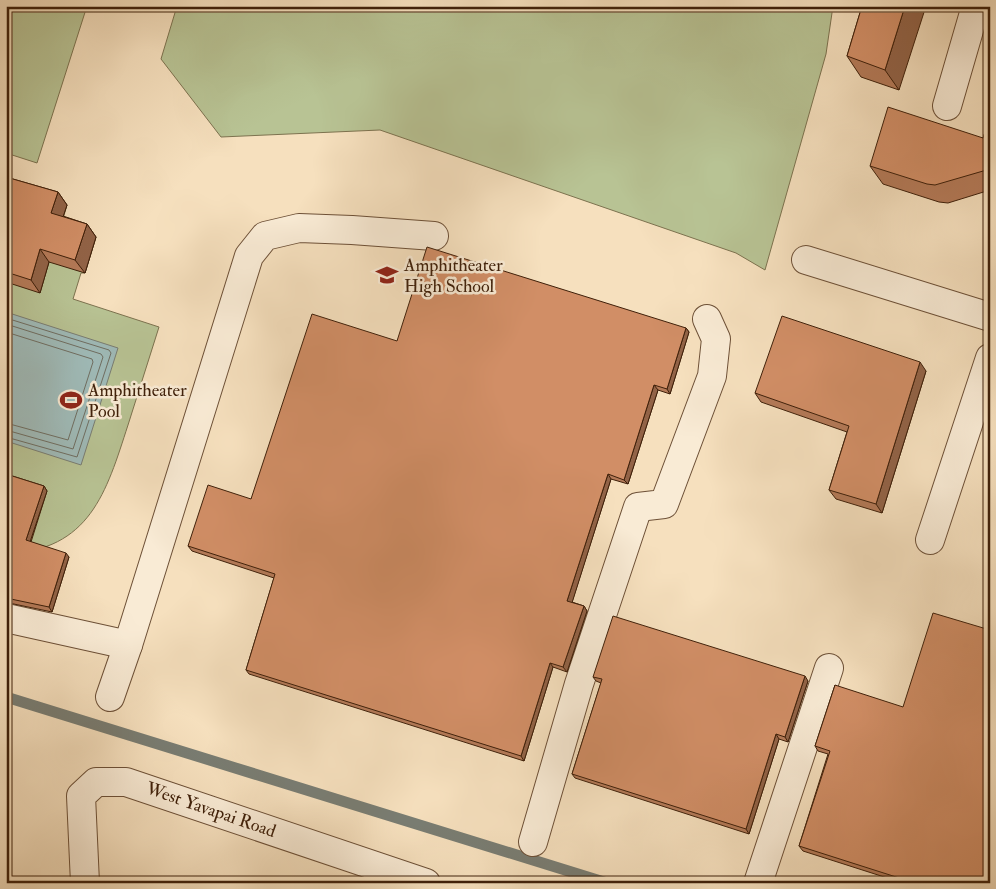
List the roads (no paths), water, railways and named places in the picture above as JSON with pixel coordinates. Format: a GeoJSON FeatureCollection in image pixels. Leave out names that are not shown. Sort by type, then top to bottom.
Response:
{"type":"FeatureCollection","features":[{"type":"Feature","properties":{"kind":"street"},"geometry":{"type":"LineString","coordinates":[[946,106],[976,6]]}},
{"type":"Feature","properties":{"kind":"street"},"geometry":{"type":"LineString","coordinates":[[110,697],[128,645],[249,256],[265,236],[300,228],[434,236]]}},
{"type":"Feature","properties":{"kind":"street"},"geometry":{"type":"LineString","coordinates":[[806,260],[990,317]]}},
{"type":"Feature","properties":{"kind":"street"},"geometry":{"type":"LineString","coordinates":[[533,842],[579,684],[638,507],[664,504],[712,376],[716,339],[707,319]]}},
{"type":"Feature","properties":{"kind":"street"},"geometry":{"type":"LineString","coordinates":[[930,540],[990,358]]}},
{"type":"Feature","properties":{"kind":"street"},"geometry":{"type":"LineString","coordinates":[[6,618],[128,645]]}},
{"type":"Feature","properties":{"kind":"street"},"geometry":{"type":"LineString","coordinates":[[758,883],[828,668]]}},
{"type":"Feature","properties":{"kind":"street","name":"West Yavapai Road"},"geometry":{"type":"LineString","coordinates":[[85,883],[81,796],[96,782],[126,782],[426,883]]}},
{"type":"Feature","properties":{"kind":"water","name":"Amphitheater Pool"},"geometry":{"type":"Polygon","coordinates":[[[6,312],[118,348],[81,465],[6,441],[6,312]]]}},
{"type":"Feature","properties":{"kind":"waterway"},"geometry":{"type":"LineString","coordinates":[[6,697],[607,883]]}},
{"type":"Feature","properties":{"kind":"place","name":"Amphitheater High School"},"geometry":{"type":"Point","coordinates":[387,275]}},
{"type":"Feature","properties":{"kind":"place","name":"Amphitheater Pool"},"geometry":{"type":"Point","coordinates":[71,400]}}]}
